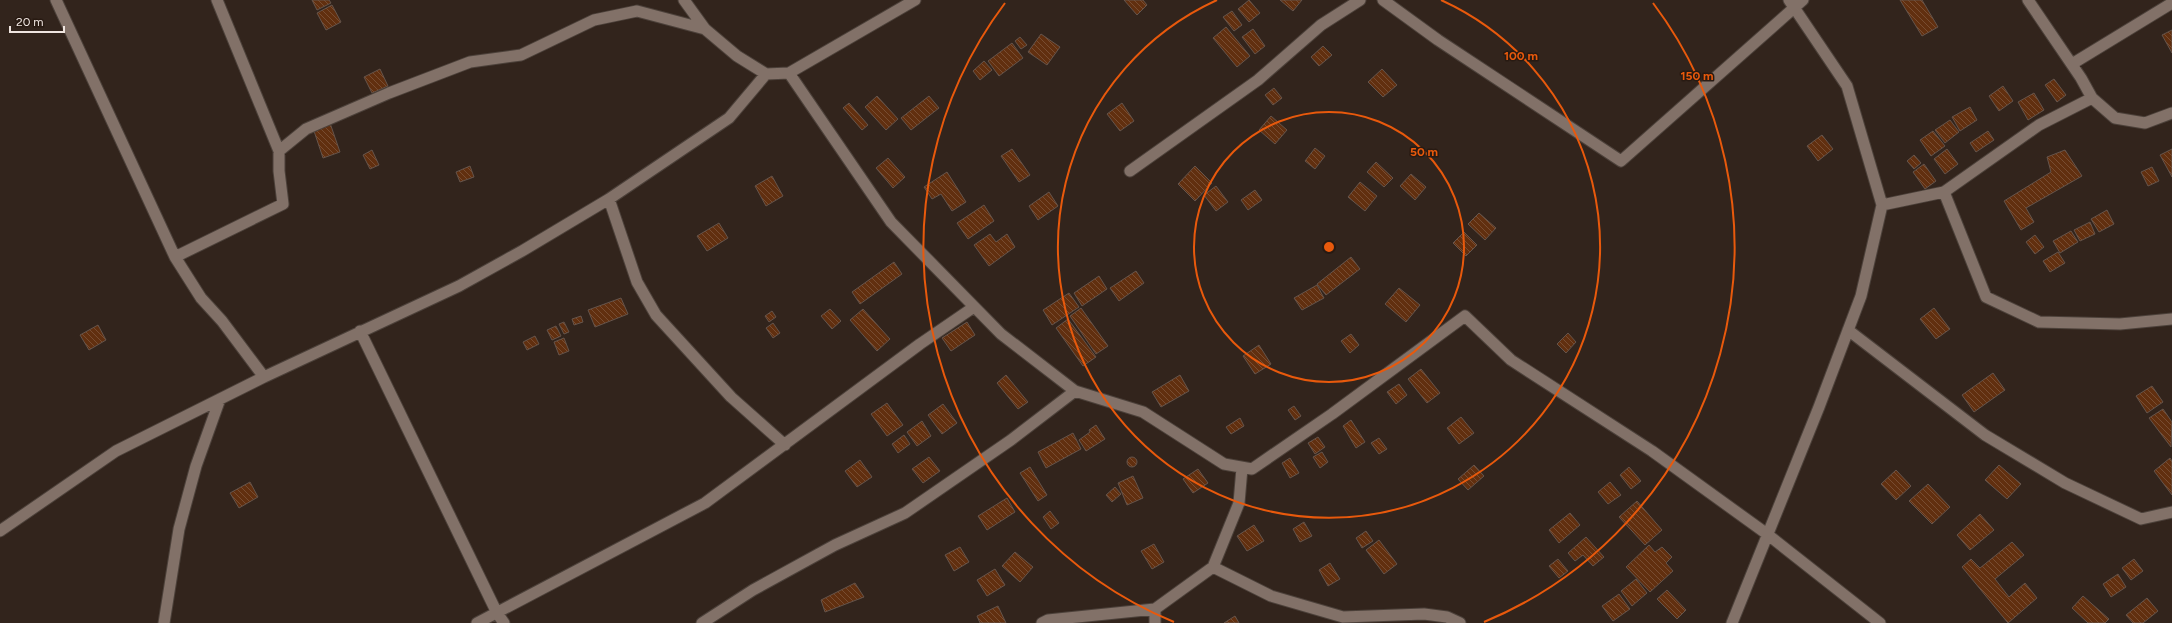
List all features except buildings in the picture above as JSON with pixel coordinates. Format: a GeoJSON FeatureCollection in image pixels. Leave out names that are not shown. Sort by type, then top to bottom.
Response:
{"type":"FeatureCollection","features":[{"type":"Feature","properties":{"kind":"street"},"geometry":{"type":"LineString","coordinates":[[56,0],[175,257],[201,298],[222,321],[264,377]]}},
{"type":"Feature","properties":{"kind":"street"},"geometry":{"type":"LineString","coordinates":[[175,257],[283,204],[279,171],[279,151],[217,0]]}},
{"type":"Feature","properties":{"kind":"street"},"geometry":{"type":"LineString","coordinates":[[684,0],[705,28],[737,56],[766,74],[789,73],[915,0]]}},
{"type":"Feature","properties":{"kind":"street"},"geometry":{"type":"LineString","coordinates":[[1130,171],[1258,80],[1321,25],[1360,0]]}},
{"type":"Feature","properties":{"kind":"street"},"geometry":{"type":"LineString","coordinates":[[1383,0],[1438,40],[1621,160],[1791,4],[1803,0]]}},
{"type":"Feature","properties":{"kind":"street"},"geometry":{"type":"LineString","coordinates":[[2028,0],[2072,64],[2092,98],[2116,118],[2145,123],[2172,113]]}},
{"type":"Feature","properties":{"kind":"street"},"geometry":{"type":"LineString","coordinates":[[2072,64],[2172,3]]}},
{"type":"Feature","properties":{"kind":"street"},"geometry":{"type":"LineString","coordinates":[[1732,623],[1861,296],[1882,204],[1847,86],[1791,4]]}},
{"type":"Feature","properties":{"kind":"street"},"geometry":{"type":"LineString","coordinates":[[279,151],[306,129],[352,108],[470,62],[521,55],[594,20],[637,12],[705,28]]}},
{"type":"Feature","properties":{"kind":"street"},"geometry":{"type":"LineString","coordinates":[[789,73],[891,222],[1001,334],[1075,391],[1143,412],[1224,464],[1252,469],[1465,316],[1511,360],[1652,451],[1767,534],[1880,623]]}},
{"type":"Feature","properties":{"kind":"street"},"geometry":{"type":"LineString","coordinates":[[0,531],[116,451],[264,377],[459,286],[522,251],[609,199],[729,118],[766,74]]}},
{"type":"Feature","properties":{"kind":"street"},"geometry":{"type":"LineString","coordinates":[[1882,204],[1944,192],[2039,125],[2092,98]]}},
{"type":"Feature","properties":{"kind":"street"},"geometry":{"type":"LineString","coordinates":[[1944,192],[1986,297],[2039,322],[2120,324],[2172,319]]}},
{"type":"Feature","properties":{"kind":"street"},"geometry":{"type":"LineString","coordinates":[[609,199],[637,282],[656,315],[731,397],[785,444]]}},
{"type":"Feature","properties":{"kind":"street"},"geometry":{"type":"LineString","coordinates":[[477,623],[705,503],[920,344],[974,307]]}},
{"type":"Feature","properties":{"kind":"street"},"geometry":{"type":"LineString","coordinates":[[1848,330],[1985,435],[2065,483],[2141,519],[2172,512]]}},
{"type":"Feature","properties":{"kind":"street"},"geometry":{"type":"LineString","coordinates":[[360,331],[497,613],[504,623]]}},
{"type":"Feature","properties":{"kind":"street"},"geometry":{"type":"LineString","coordinates":[[702,623],[753,590],[828,548],[905,513],[1011,440],[1075,391]]}},
{"type":"Feature","properties":{"kind":"street"},"geometry":{"type":"LineString","coordinates":[[164,623],[179,529],[196,466],[220,399]]}},
{"type":"Feature","properties":{"kind":"street"},"geometry":{"type":"LineString","coordinates":[[1042,623],[1048,620],[1155,609],[1213,567],[1240,503],[1242,468]]}},
{"type":"Feature","properties":{"kind":"street"},"geometry":{"type":"LineString","coordinates":[[1213,567],[1271,596],[1343,617],[1424,614],[1447,617],[1460,623]]}},
{"type":"Feature","properties":{"kind":"street"},"geometry":{"type":"LineString","coordinates":[[1155,609],[1155,623]]}}]}
